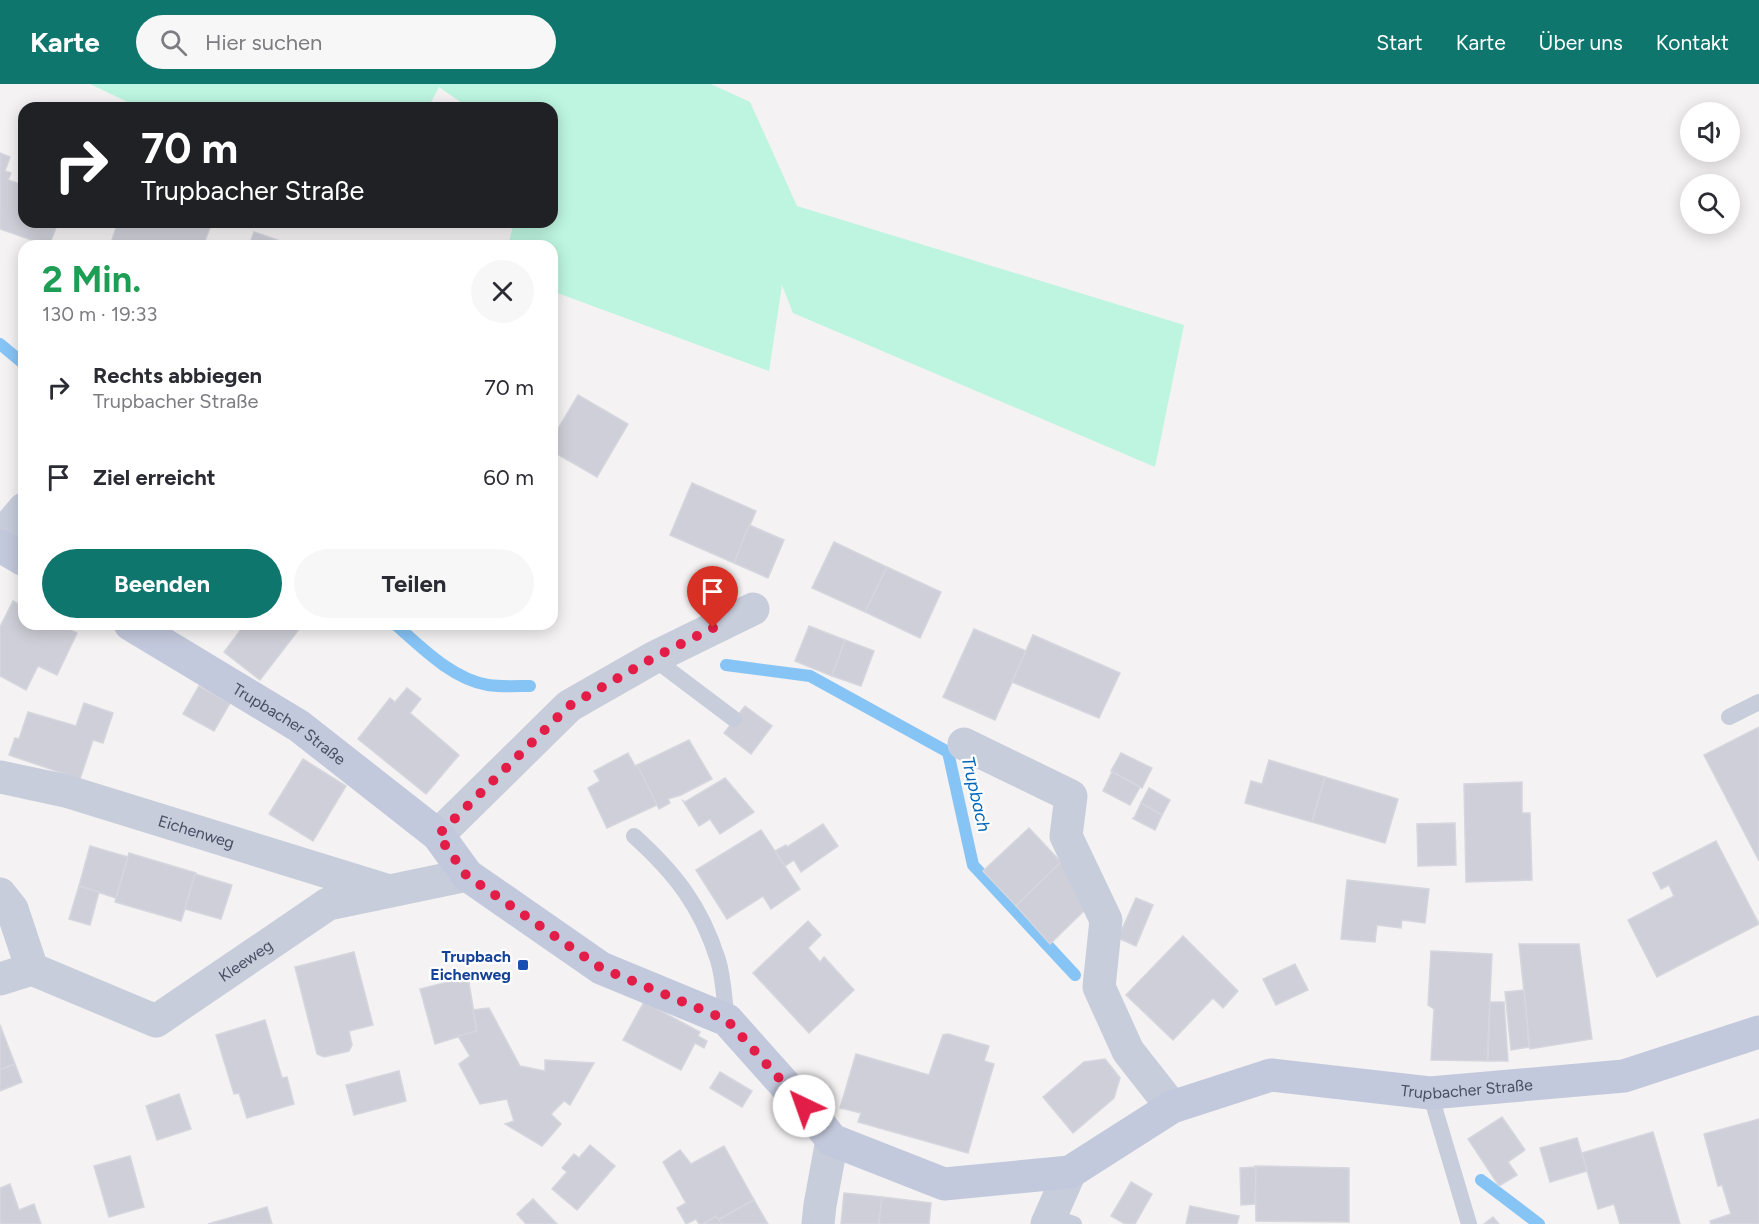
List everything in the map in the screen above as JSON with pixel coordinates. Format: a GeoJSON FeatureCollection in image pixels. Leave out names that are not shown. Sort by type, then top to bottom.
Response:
{"type":"FeatureCollection","features":[{"type":"Feature","properties":{"kind":"street"},"geometry":{"type":"LineString","coordinates":[[0,537],[18,516]]}},
{"type":"Feature","properties":{"kind":"street"},"geometry":{"type":"LineString","coordinates":[[0,546],[18,556]]}},
{"type":"Feature","properties":{"kind":"street"},"geometry":{"type":"LineString","coordinates":[[438,835],[569,706],[653,658],[753,609]]}},
{"type":"Feature","properties":{"kind":"street","name":"Trupbacher Straße"},"geometry":{"type":"LineString","coordinates":[[140,630],[299,726],[438,835],[466,875],[601,968],[727,1020],[832,1140],[944,1184],[1070,1172],[1172,1107],[1271,1075],[1430,1093],[1624,1076],[1759,1032]]}},
{"type":"Feature","properties":{"kind":"street"},"geometry":{"type":"LineString","coordinates":[[964,744],[1071,796],[1066,836],[1106,920],[1099,987],[1128,1051],[1172,1107]]}},
{"type":"Feature","properties":{"kind":"street","name":"Eichenweg"},"geometry":{"type":"LineString","coordinates":[[0,777],[66,791],[390,892]]}},
{"type":"Feature","properties":{"kind":"street","name":"Kleeweg"},"geometry":{"type":"LineString","coordinates":[[32,969],[156,1021],[328,904],[466,875]]}},
{"type":"Feature","properties":{"kind":"street"},"geometry":{"type":"LineString","coordinates":[[0,894],[12,909],[32,969],[0,980]]}},
{"type":"Feature","properties":{"kind":"street"},"geometry":{"type":"LineString","coordinates":[[818,1224],[819,1205],[832,1140]]}},
{"type":"Feature","properties":{"kind":"street"},"geometry":{"type":"LineString","coordinates":[[1057,1221],[1070,1172]]}},
{"type":"Feature","properties":{"kind":"lane"},"geometry":{"type":"LineString","coordinates":[[653,658],[734,719]]}},
{"type":"Feature","properties":{"kind":"lane"},"geometry":{"type":"LineString","coordinates":[[1729,717],[1759,702]]}},
{"type":"Feature","properties":{"kind":"lane"},"geometry":{"type":"LineString","coordinates":[[634,836],[662,862],[694,903],[719,962],[727,1020]]}},
{"type":"Feature","properties":{"kind":"lane"},"geometry":{"type":"LineString","coordinates":[[1430,1093],[1469,1224]]}},
{"type":"Feature","properties":{"kind":"green space"},"geometry":{"type":"Polygon","coordinates":[[[90,84],[711,84],[750,102],[797,206],[1184,325],[1155,467],[793,313],[782,285],[769,371],[558,293],[558,240],[510,240],[512,228],[558,228],[558,102],[460,102],[439,87],[431,102],[128,102],[90,84]]]}},
{"type":"Feature","properties":{"kind":"building"},"geometry":{"type":"Polygon","coordinates":[[[0,153],[10,157],[5,171],[11,173],[8,180],[18,183],[18,228],[56,228],[51,240],[32,240],[0,229],[0,153]]]}},
{"type":"Feature","properties":{"kind":"building"},"geometry":{"type":"Polygon","coordinates":[[[116,228],[210,228],[205,240],[112,240],[116,228]]]}},
{"type":"Feature","properties":{"kind":"building"},"geometry":{"type":"Polygon","coordinates":[[[254,232],[277,240],[251,240],[254,232]]]}},
{"type":"Feature","properties":{"kind":"building"},"geometry":{"type":"Polygon","coordinates":[[[578,395],[628,424],[597,477],[558,454],[558,429],[578,395]]]}},
{"type":"Feature","properties":{"kind":"building"},"geometry":{"type":"Polygon","coordinates":[[[692,483],[756,511],[734,563],[670,535],[692,483]]]}},
{"type":"Feature","properties":{"kind":"building"},"geometry":{"type":"Polygon","coordinates":[[[749,525],[784,540],[768,578],[734,563],[749,525]]]}},
{"type":"Feature","properties":{"kind":"building"},"geometry":{"type":"Polygon","coordinates":[[[834,542],[887,567],[865,612],[812,588],[834,542]]]}},
{"type":"Feature","properties":{"kind":"building"},"geometry":{"type":"Polygon","coordinates":[[[887,567],[941,592],[920,638],[865,612],[887,567]]]}},
{"type":"Feature","properties":{"kind":"building"},"geometry":{"type":"Polygon","coordinates":[[[13,601],[18,604],[18,630],[71,630],[77,633],[57,675],[38,666],[26,690],[0,676],[0,627],[13,601]]]}},
{"type":"Feature","properties":{"kind":"building"},"geometry":{"type":"Polygon","coordinates":[[[809,626],[845,640],[832,676],[795,661],[809,626]]]}},
{"type":"Feature","properties":{"kind":"building"},"geometry":{"type":"Polygon","coordinates":[[[974,629],[1026,651],[995,720],[943,697],[974,629]]]}},
{"type":"Feature","properties":{"kind":"building"},"geometry":{"type":"Polygon","coordinates":[[[240,630],[298,630],[260,680],[224,652],[240,630]]]}},
{"type":"Feature","properties":{"kind":"building"},"geometry":{"type":"Polygon","coordinates":[[[1033,635],[1120,673],[1099,718],[1012,682],[1033,635]]]}},
{"type":"Feature","properties":{"kind":"building"},"geometry":{"type":"Polygon","coordinates":[[[845,640],[874,651],[861,686],[832,676],[845,640]]]}},
{"type":"Feature","properties":{"kind":"building"},"geometry":{"type":"Polygon","coordinates":[[[199,686],[230,703],[214,731],[183,714],[199,686]]]}},
{"type":"Feature","properties":{"kind":"building"},"geometry":{"type":"Polygon","coordinates":[[[407,688],[421,699],[410,713],[459,755],[426,794],[358,739],[390,698],[395,702],[407,688]]]}},
{"type":"Feature","properties":{"kind":"building"},"geometry":{"type":"Polygon","coordinates":[[[84,703],[113,713],[103,743],[93,740],[80,779],[9,755],[15,738],[19,739],[28,712],[76,726],[84,703]]]}},
{"type":"Feature","properties":{"kind":"building"},"geometry":{"type":"Polygon","coordinates":[[[745,706],[772,726],[751,754],[724,733],[745,706]]]}},
{"type":"Feature","properties":{"kind":"building"},"geometry":{"type":"Polygon","coordinates":[[[1759,727],[1759,861],[1704,755],[1759,727]]]}},
{"type":"Feature","properties":{"kind":"building"},"geometry":{"type":"Polygon","coordinates":[[[689,740],[712,779],[668,799],[670,803],[659,809],[637,765],[689,740]]]}},
{"type":"Feature","properties":{"kind":"building"},"geometry":{"type":"Polygon","coordinates":[[[628,753],[635,766],[637,765],[657,805],[607,828],[588,788],[600,781],[594,771],[628,753]]]}},
{"type":"Feature","properties":{"kind":"building"},"geometry":{"type":"Polygon","coordinates":[[[1121,753],[1152,768],[1142,788],[1111,771],[1121,753]]]}},
{"type":"Feature","properties":{"kind":"building"},"geometry":{"type":"Polygon","coordinates":[[[303,759],[346,786],[313,841],[269,814],[303,759]]]}},
{"type":"Feature","properties":{"kind":"building"},"geometry":{"type":"Polygon","coordinates":[[[1269,760],[1325,777],[1312,822],[1245,803],[1251,781],[1262,784],[1269,760]]]}},
{"type":"Feature","properties":{"kind":"building"},"geometry":{"type":"Polygon","coordinates":[[[1112,772],[1140,787],[1130,805],[1103,791],[1112,772]]]}},
{"type":"Feature","properties":{"kind":"building"},"geometry":{"type":"Polygon","coordinates":[[[1325,777],[1398,799],[1385,843],[1312,822],[1325,777]]]}},
{"type":"Feature","properties":{"kind":"building"},"geometry":{"type":"Polygon","coordinates":[[[725,778],[754,812],[720,834],[710,819],[699,826],[683,801],[685,802],[725,778]]]}},
{"type":"Feature","properties":{"kind":"building"},"geometry":{"type":"Polygon","coordinates":[[[1522,782],[1522,813],[1530,813],[1532,880],[1466,882],[1464,784],[1522,782]]]}},
{"type":"Feature","properties":{"kind":"building"},"geometry":{"type":"Polygon","coordinates":[[[1149,788],[1170,800],[1162,815],[1141,803],[1149,788]]]}},
{"type":"Feature","properties":{"kind":"building"},"geometry":{"type":"Polygon","coordinates":[[[1141,803],[1162,815],[1155,830],[1132,818],[1141,803]]]}},
{"type":"Feature","properties":{"kind":"building"},"geometry":{"type":"Polygon","coordinates":[[[1455,823],[1456,865],[1418,866],[1417,824],[1455,823]]]}},
{"type":"Feature","properties":{"kind":"building"},"geometry":{"type":"Polygon","coordinates":[[[823,824],[838,846],[801,872],[794,860],[785,866],[775,851],[786,845],[787,847],[823,824]]]}},
{"type":"Feature","properties":{"kind":"building"},"geometry":{"type":"Polygon","coordinates":[[[1029,828],[1061,862],[1016,906],[983,871],[1029,828]]]}},
{"type":"Feature","properties":{"kind":"building"},"geometry":{"type":"Polygon","coordinates":[[[761,830],[800,889],[771,909],[763,896],[727,919],[696,870],[761,830]]]}},
{"type":"Feature","properties":{"kind":"building"},"geometry":{"type":"Polygon","coordinates":[[[1716,841],[1759,924],[1657,977],[1628,920],[1674,896],[1669,885],[1661,889],[1653,873],[1716,841]]]}},
{"type":"Feature","properties":{"kind":"building"},"geometry":{"type":"Polygon","coordinates":[[[90,846],[128,857],[116,898],[79,886],[90,846]]]}},
{"type":"Feature","properties":{"kind":"building"},"geometry":{"type":"Polygon","coordinates":[[[129,853],[196,873],[181,921],[115,902],[129,853]]]}},
{"type":"Feature","properties":{"kind":"building"},"geometry":{"type":"Polygon","coordinates":[[[1061,862],[1095,900],[1050,944],[1016,906],[1061,862]]]}},
{"type":"Feature","properties":{"kind":"building"},"geometry":{"type":"Polygon","coordinates":[[[195,874],[232,885],[221,919],[185,909],[195,874]]]}},
{"type":"Feature","properties":{"kind":"building"},"geometry":{"type":"Polygon","coordinates":[[[1347,880],[1429,889],[1425,923],[1402,920],[1401,928],[1377,925],[1375,942],[1341,939],[1347,880]]]}},
{"type":"Feature","properties":{"kind":"building"},"geometry":{"type":"Polygon","coordinates":[[[79,886],[99,892],[90,925],[69,919],[79,886]]]}},
{"type":"Feature","properties":{"kind":"building"},"geometry":{"type":"Polygon","coordinates":[[[1136,898],[1153,905],[1136,946],[1118,938],[1136,898]]]}},
{"type":"Feature","properties":{"kind":"building"},"geometry":{"type":"Polygon","coordinates":[[[808,921],[821,935],[808,948],[820,962],[824,957],[854,990],[809,1033],[753,973],[808,921]]]}},
{"type":"Feature","properties":{"kind":"building"},"geometry":{"type":"Polygon","coordinates":[[[1183,936],[1238,991],[1223,1008],[1213,998],[1173,1040],[1126,995],[1183,936]]]}},
{"type":"Feature","properties":{"kind":"building"},"geometry":{"type":"Polygon","coordinates":[[[1519,944],[1579,944],[1592,1039],[1530,1049],[1519,944]]]}},
{"type":"Feature","properties":{"kind":"building"},"geometry":{"type":"Polygon","coordinates":[[[1431,951],[1492,954],[1487,1061],[1431,1060],[1434,1009],[1428,1005],[1431,951]]]}},
{"type":"Feature","properties":{"kind":"building"},"geometry":{"type":"Polygon","coordinates":[[[354,952],[373,1025],[349,1031],[352,1045],[349,1051],[324,1057],[317,1054],[295,967],[354,952]]]}},
{"type":"Feature","properties":{"kind":"building"},"geometry":{"type":"Polygon","coordinates":[[[1295,964],[1308,990],[1276,1005],[1263,979],[1295,964]]]}},
{"type":"Feature","properties":{"kind":"building"},"geometry":{"type":"Polygon","coordinates":[[[468,977],[477,1031],[435,1044],[420,989],[468,977]]]}},
{"type":"Feature","properties":{"kind":"building"},"geometry":{"type":"Polygon","coordinates":[[[1524,990],[1529,1047],[1511,1050],[1505,992],[1524,990]]]}},
{"type":"Feature","properties":{"kind":"building"},"geometry":{"type":"Polygon","coordinates":[[[644,1002],[700,1032],[698,1036],[707,1041],[704,1048],[695,1043],[681,1070],[623,1040],[644,1002]]]}},
{"type":"Feature","properties":{"kind":"building"},"geometry":{"type":"Polygon","coordinates":[[[1490,1002],[1504,1002],[1508,1061],[1488,1061],[1490,1002]]]}},
{"type":"Feature","properties":{"kind":"building"},"geometry":{"type":"Polygon","coordinates":[[[489,1008],[520,1066],[545,1071],[545,1060],[594,1063],[570,1105],[564,1101],[551,1114],[561,1124],[542,1146],[505,1124],[514,1121],[507,1099],[480,1104],[459,1064],[470,1056],[458,1036],[477,1031],[473,1010],[489,1008]]]}},
{"type":"Feature","properties":{"kind":"building"},"geometry":{"type":"Polygon","coordinates":[[[265,1020],[282,1078],[287,1077],[294,1104],[247,1118],[239,1093],[234,1094],[216,1035],[265,1020]]]}},
{"type":"Feature","properties":{"kind":"building"},"geometry":{"type":"Polygon","coordinates":[[[0,1025],[15,1064],[0,1070],[0,1025]]]}},
{"type":"Feature","properties":{"kind":"building"},"geometry":{"type":"Polygon","coordinates":[[[948,1034],[989,1046],[984,1061],[994,1064],[968,1153],[858,1122],[861,1113],[840,1108],[856,1054],[929,1075],[943,1035],[948,1034]]]}},
{"type":"Feature","properties":{"kind":"building"},"geometry":{"type":"Polygon","coordinates":[[[1105,1059],[1120,1078],[1114,1098],[1073,1133],[1043,1097],[1084,1062],[1105,1059]]]}},
{"type":"Feature","properties":{"kind":"building"},"geometry":{"type":"Polygon","coordinates":[[[15,1064],[22,1082],[0,1091],[0,1070],[15,1064]]]}},
{"type":"Feature","properties":{"kind":"building"},"geometry":{"type":"Polygon","coordinates":[[[399,1071],[406,1101],[354,1115],[346,1085],[399,1071]]]}},
{"type":"Feature","properties":{"kind":"building"},"geometry":{"type":"Polygon","coordinates":[[[720,1072],[752,1091],[742,1107],[710,1088],[720,1072]]]}},
{"type":"Feature","properties":{"kind":"building"},"geometry":{"type":"Polygon","coordinates":[[[179,1094],[191,1129],[157,1140],[146,1106],[179,1094]]]}},
{"type":"Feature","properties":{"kind":"building"},"geometry":{"type":"Polygon","coordinates":[[[1502,1117],[1525,1150],[1508,1162],[1517,1175],[1499,1186],[1468,1139],[1502,1117]]]}},
{"type":"Feature","properties":{"kind":"building"},"geometry":{"type":"Polygon","coordinates":[[[1759,1119],[1759,1224],[1711,1224],[1710,1221],[1731,1214],[1722,1185],[1718,1186],[1704,1134],[1759,1119]]]}},
{"type":"Feature","properties":{"kind":"building"},"geometry":{"type":"Polygon","coordinates":[[[1653,1132],[1680,1224],[1620,1224],[1614,1204],[1598,1209],[1582,1153],[1653,1132]]]}},
{"type":"Feature","properties":{"kind":"building"},"geometry":{"type":"Polygon","coordinates":[[[1577,1138],[1587,1171],[1550,1182],[1540,1148],[1577,1138]]]}},
{"type":"Feature","properties":{"kind":"building"},"geometry":{"type":"Polygon","coordinates":[[[590,1145],[615,1166],[577,1210],[552,1189],[567,1172],[562,1168],[574,1154],[579,1158],[590,1145]]]}},
{"type":"Feature","properties":{"kind":"building"},"geometry":{"type":"Polygon","coordinates":[[[724,1146],[754,1200],[718,1220],[716,1216],[703,1224],[699,1224],[696,1219],[686,1224],[677,1208],[686,1203],[663,1162],[680,1150],[691,1164],[724,1146]]]}},
{"type":"Feature","properties":{"kind":"building"},"geometry":{"type":"Polygon","coordinates":[[[130,1156],[144,1207],[109,1217],[94,1166],[130,1156]]]}},
{"type":"Feature","properties":{"kind":"building"},"geometry":{"type":"Polygon","coordinates":[[[1255,1166],[1349,1168],[1349,1222],[1256,1221],[1255,1166]]]}},
{"type":"Feature","properties":{"kind":"building"},"geometry":{"type":"Polygon","coordinates":[[[1256,1167],[1255,1204],[1241,1205],[1240,1168],[1256,1167]]]}},
{"type":"Feature","properties":{"kind":"building"},"geometry":{"type":"Polygon","coordinates":[[[1131,1182],[1152,1194],[1135,1224],[1125,1224],[1111,1216],[1131,1182]]]}},
{"type":"Feature","properties":{"kind":"building"},"geometry":{"type":"Polygon","coordinates":[[[10,1184],[19,1210],[34,1204],[41,1224],[0,1224],[0,1188],[10,1184]]]}},
{"type":"Feature","properties":{"kind":"building"},"geometry":{"type":"Polygon","coordinates":[[[844,1193],[882,1197],[879,1224],[841,1224],[844,1193]]]}},
{"type":"Feature","properties":{"kind":"building"},"geometry":{"type":"Polygon","coordinates":[[[882,1197],[931,1203],[929,1224],[879,1224],[882,1197]]]}},
{"type":"Feature","properties":{"kind":"building"},"geometry":{"type":"Polygon","coordinates":[[[533,1199],[557,1224],[526,1224],[517,1214],[533,1199]]]}},
{"type":"Feature","properties":{"kind":"building"},"geometry":{"type":"Polygon","coordinates":[[[754,1200],[768,1224],[721,1224],[718,1220],[754,1200]]]}},
{"type":"Feature","properties":{"kind":"building"},"geometry":{"type":"Polygon","coordinates":[[[1190,1206],[1239,1216],[1237,1224],[1186,1224],[1190,1206]]]}},
{"type":"Feature","properties":{"kind":"building"},"geometry":{"type":"Polygon","coordinates":[[[267,1207],[272,1224],[208,1224],[267,1207]]]}},
{"type":"Feature","properties":{"kind":"building"},"geometry":{"type":"Polygon","coordinates":[[[716,1216],[721,1224],[703,1224],[716,1216]]]}},
{"type":"Feature","properties":{"kind":"building"},"geometry":{"type":"Polygon","coordinates":[[[1493,1217],[1499,1224],[1484,1224],[1493,1217]]]}},
{"type":"Feature","properties":{"kind":"waterway","name":"Trupbach"},"geometry":{"type":"LineString","coordinates":[[0,344],[18,359]]}},
{"type":"Feature","properties":{"kind":"waterway","name":"Trupbach"},"geometry":{"type":"LineString","coordinates":[[402,630],[438,661],[475,682],[488,685],[530,686]]}},
{"type":"Feature","properties":{"kind":"waterway","name":"Trupbach"},"geometry":{"type":"LineString","coordinates":[[726,665],[810,676],[948,752],[973,865],[1075,975]]}},
{"type":"Feature","properties":{"kind":"waterway","name":"Trupbach"},"geometry":{"type":"LineString","coordinates":[[1481,1180],[1539,1224]]}},
{"type":"Feature","properties":{"kind":"place","name":"Trupbach Eichenweg"},"geometry":{"type":"Point","coordinates":[523,965]}},
{"type":"Feature","properties":{"kind":"route"},"geometry":{"type":"LineString","coordinates":[[713,628],[653,658],[569,706],[438,835],[466,875],[601,968],[727,1020],[804,1106]]}}]}
